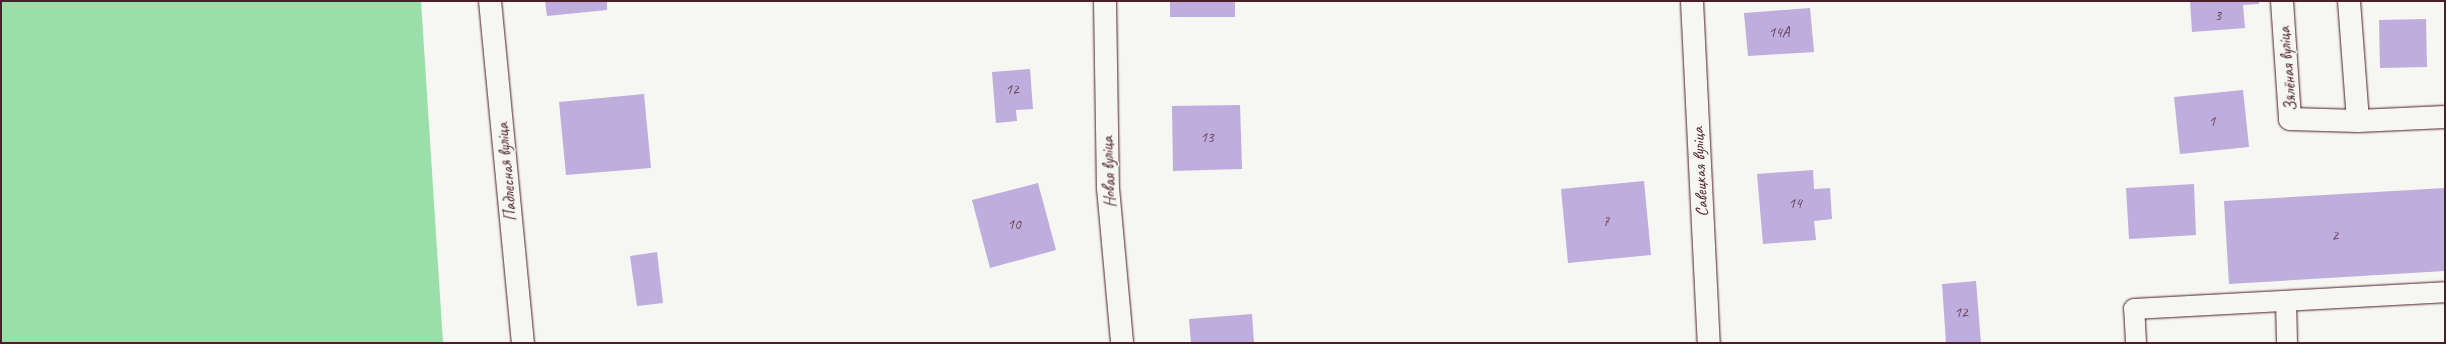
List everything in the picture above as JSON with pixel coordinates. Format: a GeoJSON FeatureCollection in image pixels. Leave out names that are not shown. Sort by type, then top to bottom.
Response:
{"type":"FeatureCollection","features":[{"type":"Feature","properties":{"kind":"street","name":"Падлесная вуліца"},"geometry":{"type":"LineString","coordinates":[[490,1],[523,343]]}},
{"type":"Feature","properties":{"kind":"street","name":"Новая вуліца"},"geometry":{"type":"LineString","coordinates":[[1105,1],[1108,188],[1122,343]]}},
{"type":"Feature","properties":{"kind":"street","name":"Савецкая вуліца"},"geometry":{"type":"LineString","coordinates":[[1692,1],[1709,343]]}},
{"type":"Feature","properties":{"kind":"street","name":"Зялёная вуліца"},"geometry":{"type":"LineString","coordinates":[[2282,1],[2290,119],[2358,121],[2445,116]]}},
{"type":"Feature","properties":{"kind":"street"},"geometry":{"type":"LineString","coordinates":[[2349,1],[2358,121]]}},
{"type":"Feature","properties":{"kind":"lane"},"geometry":{"type":"LineString","coordinates":[[2136,343],[2134,309],[2445,292]]}},
{"type":"Feature","properties":{"kind":"lane"},"geometry":{"type":"LineString","coordinates":[[2286,301],[2287,343]]}},
{"type":"Feature","properties":{"kind":"green space"},"geometry":{"type":"Polygon","coordinates":[[[1,1],[421,1],[443,343],[1,343],[1,1]]]}},
{"type":"Feature","properties":{"kind":"building"},"geometry":{"type":"Polygon","coordinates":[[[545,1],[607,1],[607,10],[547,16],[545,1]]]}},
{"type":"Feature","properties":{"kind":"building"},"geometry":{"type":"Polygon","coordinates":[[[1170,1],[1235,1],[1235,17],[1170,17],[1170,1]]]}},
{"type":"Feature","properties":{"kind":"building"},"geometry":{"type":"Polygon","coordinates":[[[2190,1],[2259,1],[2259,4],[2243,5],[2245,28],[2192,32],[2190,1]]]}},
{"type":"Feature","properties":{"kind":"building"},"geometry":{"type":"Polygon","coordinates":[[[1810,8],[1814,52],[1748,56],[1744,13],[1810,8]]]}},
{"type":"Feature","properties":{"kind":"building"},"geometry":{"type":"Polygon","coordinates":[[[2426,19],[2427,67],[2380,68],[2379,20],[2426,19]]]}},
{"type":"Feature","properties":{"kind":"building"},"geometry":{"type":"Polygon","coordinates":[[[1030,69],[1033,109],[1016,110],[1017,121],[996,123],[992,72],[1030,69]]]}},
{"type":"Feature","properties":{"kind":"building"},"geometry":{"type":"Polygon","coordinates":[[[2243,90],[2249,147],[2180,154],[2174,97],[2243,90]]]}},
{"type":"Feature","properties":{"kind":"building"},"geometry":{"type":"Polygon","coordinates":[[[644,94],[651,168],[566,175],[559,102],[644,94]]]}},
{"type":"Feature","properties":{"kind":"building"},"geometry":{"type":"Polygon","coordinates":[[[1240,105],[1242,169],[1173,171],[1172,106],[1240,105]]]}},
{"type":"Feature","properties":{"kind":"building"},"geometry":{"type":"Polygon","coordinates":[[[1813,170],[1814,189],[1830,188],[1832,219],[1814,221],[1816,240],[1763,244],[1757,174],[1813,170]]]}},
{"type":"Feature","properties":{"kind":"building"},"geometry":{"type":"Polygon","coordinates":[[[1644,181],[1651,255],[1568,263],[1561,189],[1644,181]]]}},
{"type":"Feature","properties":{"kind":"building"},"geometry":{"type":"Polygon","coordinates":[[[1038,183],[1056,250],[990,268],[972,200],[1038,183]]]}},
{"type":"Feature","properties":{"kind":"building"},"geometry":{"type":"Polygon","coordinates":[[[2194,184],[2196,235],[2129,239],[2126,188],[2194,184]]]}},
{"type":"Feature","properties":{"kind":"building"},"geometry":{"type":"Polygon","coordinates":[[[2445,188],[2445,271],[2229,284],[2224,201],[2445,188]]]}},
{"type":"Feature","properties":{"kind":"building"},"geometry":{"type":"Polygon","coordinates":[[[657,252],[663,303],[637,306],[630,256],[657,252]]]}},
{"type":"Feature","properties":{"kind":"building"},"geometry":{"type":"Polygon","coordinates":[[[1976,281],[1981,343],[1946,343],[1942,284],[1976,281]]]}},
{"type":"Feature","properties":{"kind":"building"},"geometry":{"type":"Polygon","coordinates":[[[1252,314],[1254,343],[1191,343],[1189,319],[1252,314]]]}}]}
